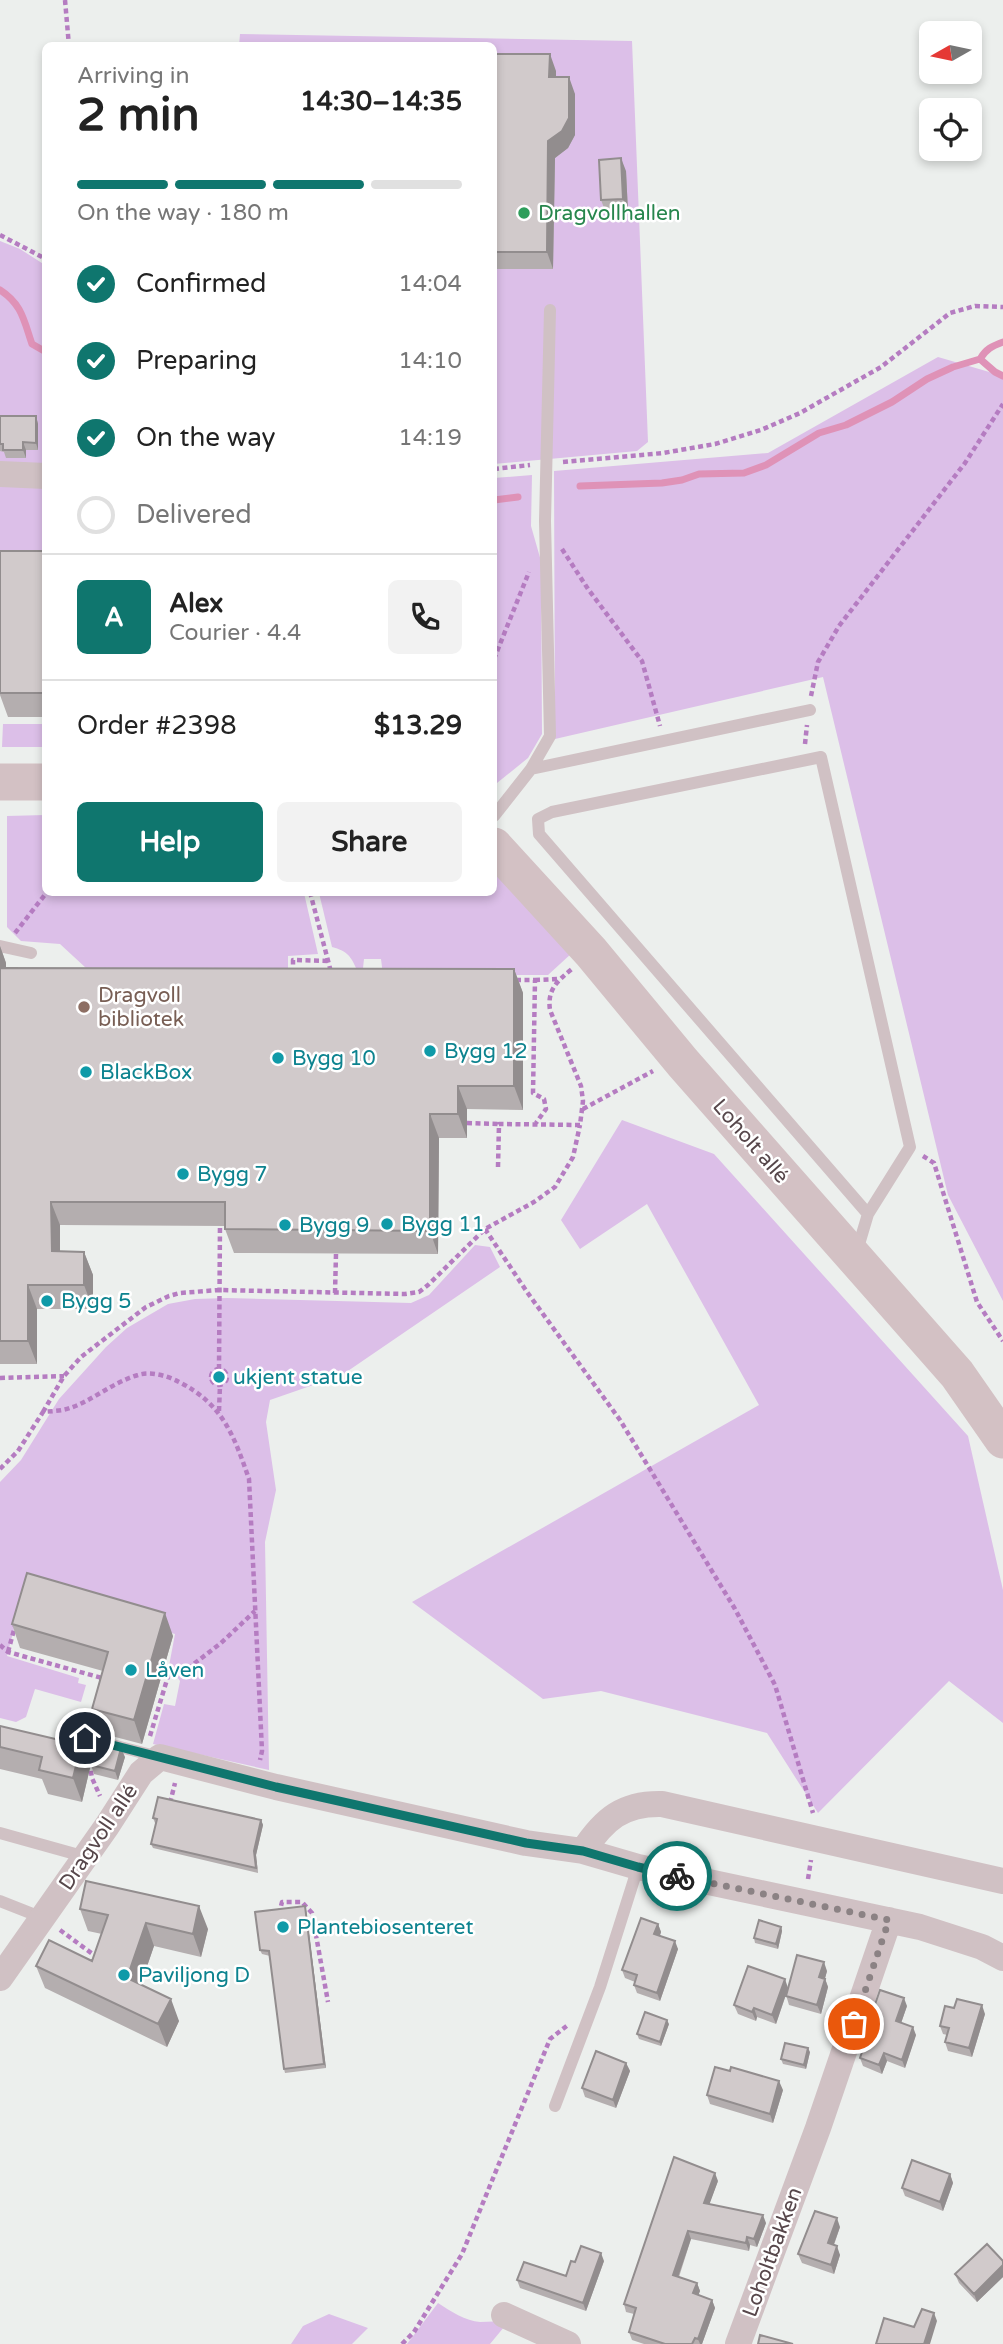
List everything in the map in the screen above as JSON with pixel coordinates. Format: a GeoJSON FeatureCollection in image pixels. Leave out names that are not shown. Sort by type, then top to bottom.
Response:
{"type":"FeatureCollection","features":[{"type":"Feature","properties":{"kind":"street"},"geometry":{"type":"LineString","coordinates":[[0,474],[42,475]]}},
{"type":"Feature","properties":{"kind":"street"},"geometry":{"type":"LineString","coordinates":[[0,782],[42,782]]}},
{"type":"Feature","properties":{"kind":"street","name":"Loholt allé"},"geometry":{"type":"LineString","coordinates":[[497,849],[591,952],[683,1063],[957,1374],[1003,1440]]}},
{"type":"Feature","properties":{"kind":"street"},"geometry":{"type":"LineString","coordinates":[[152,1755],[526,1843],[583,1851],[638,1867],[889,1920],[953,1936],[1003,1958]]}},
{"type":"Feature","properties":{"kind":"street","name":"Dragvoll allé"},"geometry":{"type":"LineString","coordinates":[[0,1978],[86,1857],[152,1755]]}},
{"type":"Feature","properties":{"kind":"street"},"geometry":{"type":"LineString","coordinates":[[583,1851],[608,1819],[623,1811],[649,1804],[676,1806],[1003,1881]]}},
{"type":"Feature","properties":{"kind":"street","name":"Loholtbakken"},"geometry":{"type":"LineString","coordinates":[[738,2344],[818,2128],[889,1920]]}},
{"type":"Feature","properties":{"kind":"street"},"geometry":{"type":"LineString","coordinates":[[504,2315],[568,2344]]}},
{"type":"Feature","properties":{"kind":"lane"},"geometry":{"type":"LineString","coordinates":[[497,812],[531,769],[550,736],[545,521],[550,310]]}},
{"type":"Feature","properties":{"kind":"lane"},"geometry":{"type":"LineString","coordinates":[[531,769],[810,710]]}},
{"type":"Feature","properties":{"kind":"lane"},"geometry":{"type":"LineString","coordinates":[[854,1258],[868,1214],[910,1147],[821,757],[552,812],[538,819],[539,834],[868,1214]]}},
{"type":"Feature","properties":{"kind":"lane"},"geometry":{"type":"LineString","coordinates":[[1,946],[31,953]]}},
{"type":"Feature","properties":{"kind":"lane"},"geometry":{"type":"LineString","coordinates":[[48,1743],[60,1746],[85,1738],[152,1755]]}},
{"type":"Feature","properties":{"kind":"lane"},"geometry":{"type":"LineString","coordinates":[[0,1833],[86,1857]]}},
{"type":"Feature","properties":{"kind":"lane"},"geometry":{"type":"LineString","coordinates":[[555,2106],[593,2006],[638,1867]]}},
{"type":"Feature","properties":{"kind":"lane"},"geometry":{"type":"LineString","coordinates":[[0,1901],[44,1918]]}},
{"type":"Feature","properties":{"kind":"path"},"geometry":{"type":"LineString","coordinates":[[65,0],[69,42]]}},
{"type":"Feature","properties":{"kind":"path"},"geometry":{"type":"LineString","coordinates":[[0,235],[42,257]]}},
{"type":"Feature","properties":{"kind":"path"},"geometry":{"type":"LineString","coordinates":[[497,469],[663,453],[715,444],[761,430],[800,413],[881,367],[950,313],[975,306],[1003,307]]}},
{"type":"Feature","properties":{"kind":"path"},"geometry":{"type":"LineString","coordinates":[[808,760],[805,741],[818,662],[839,625],[965,463],[1003,404]]}},
{"type":"Feature","properties":{"kind":"path"},"geometry":{"type":"LineString","coordinates":[[545,521],[587,589],[642,661],[664,741]]}},
{"type":"Feature","properties":{"kind":"path"},"geometry":{"type":"LineString","coordinates":[[497,651],[530,568]]}},
{"type":"Feature","properties":{"kind":"path"},"geometry":{"type":"LineString","coordinates":[[1,946],[20,928],[44,896]]}},
{"type":"Feature","properties":{"kind":"path"},"geometry":{"type":"LineString","coordinates":[[311,896],[334,982]]}},
{"type":"Feature","properties":{"kind":"path"},"geometry":{"type":"LineString","coordinates":[[0,1469],[18,1451],[64,1376],[81,1357],[156,1301],[180,1293],[219,1290],[405,1294],[419,1292],[485,1229],[555,1187],[573,1157],[583,1109],[581,1086],[550,1010],[550,993],[559,979],[591,952]]}},
{"type":"Feature","properties":{"kind":"path"},"geometry":{"type":"LineString","coordinates":[[293,979],[293,960],[328,961]]}},
{"type":"Feature","properties":{"kind":"path"},"geometry":{"type":"LineString","coordinates":[[507,980],[559,979]]}},
{"type":"Feature","properties":{"kind":"path"},"geometry":{"type":"LineString","coordinates":[[535,980],[533,1093],[544,1099],[545,1109],[536,1124]]}},
{"type":"Feature","properties":{"kind":"path"},"geometry":{"type":"LineString","coordinates":[[583,1109],[662,1066],[683,1063]]}},
{"type":"Feature","properties":{"kind":"path"},"geometry":{"type":"LineString","coordinates":[[467,1123],[580,1125]]}},
{"type":"Feature","properties":{"kind":"path"},"geometry":{"type":"LineString","coordinates":[[498,1167],[499,1124]]}},
{"type":"Feature","properties":{"kind":"path"},"geometry":{"type":"LineString","coordinates":[[910,1147],[934,1163],[977,1302],[1003,1341]]}},
{"type":"Feature","properties":{"kind":"path"},"geometry":{"type":"LineString","coordinates":[[219,1369],[220,1210]]}},
{"type":"Feature","properties":{"kind":"path"},"geometry":{"type":"LineString","coordinates":[[485,1229],[620,1420],[735,1609],[775,1685],[813,1815],[815,1837],[804,1903]]}},
{"type":"Feature","properties":{"kind":"path"},"geometry":{"type":"LineString","coordinates":[[335,1293],[336,1254]]}},
{"type":"Feature","properties":{"kind":"path"},"geometry":{"type":"LineString","coordinates":[[219,1369],[225,1372],[227,1377],[224,1384],[220,1385],[212,1383],[211,1378],[214,1371],[219,1369]]}},
{"type":"Feature","properties":{"kind":"path"},"geometry":{"type":"LineString","coordinates":[[43,1412],[70,1408],[112,1385],[141,1374],[168,1376],[194,1389],[219,1411],[236,1442],[249,1479],[262,1751],[255,1781]]}},
{"type":"Feature","properties":{"kind":"path"},"geometry":{"type":"LineString","coordinates":[[0,1378],[64,1376]]}},
{"type":"Feature","properties":{"kind":"path"},"geometry":{"type":"LineString","coordinates":[[219,1411],[220,1385]]}},
{"type":"Feature","properties":{"kind":"path"},"geometry":{"type":"LineString","coordinates":[[152,1755],[166,1672],[186,1670],[221,1643],[255,1610]]}},
{"type":"Feature","properties":{"kind":"path"},"geometry":{"type":"LineString","coordinates":[[8,1652],[18,1618]]}},
{"type":"Feature","properties":{"kind":"path"},"geometry":{"type":"LineString","coordinates":[[0,1645],[8,1652],[102,1678],[99,1690]]}},
{"type":"Feature","properties":{"kind":"path"},"geometry":{"type":"LineString","coordinates":[[85,1738],[92,1778],[110,1821]]}},
{"type":"Feature","properties":{"kind":"path"},"geometry":{"type":"LineString","coordinates":[[279,1914],[282,1902],[302,1902],[312,1913],[328,2002]]}},
{"type":"Feature","properties":{"kind":"path"},"geometry":{"type":"LineString","coordinates":[[44,1918],[107,1965]]}},
{"type":"Feature","properties":{"kind":"path"},"geometry":{"type":"LineString","coordinates":[[402,2344],[414,2332],[462,2254],[550,2039],[593,2006]]}},
{"type":"Feature","properties":{"kind":"shaded area"},"geometry":{"type":"Polygon","coordinates":[[[240,34],[632,41],[648,442],[637,451],[497,464],[497,42],[239,42],[240,34]]]}},
{"type":"Feature","properties":{"kind":"shaded area"},"geometry":{"type":"Polygon","coordinates":[[[0,241],[20,249],[42,263],[42,562],[0,556],[0,241]]]}},
{"type":"Feature","properties":{"kind":"shaded area"},"geometry":{"type":"Polygon","coordinates":[[[938,357],[1003,376],[1003,1301],[948,1195],[823,677],[555,739],[554,471],[768,453],[938,357]]]}},
{"type":"Feature","properties":{"kind":"shaded area"},"geometry":{"type":"Polygon","coordinates":[[[532,475],[531,526],[541,561],[542,734],[528,758],[497,783],[497,478],[532,475]]]}},
{"type":"Feature","properties":{"kind":"shaded area"},"geometry":{"type":"Polygon","coordinates":[[[3,724],[42,724],[42,747],[2,747],[3,724]]]}},
{"type":"Feature","properties":{"kind":"shaded area"},"geometry":{"type":"Polygon","coordinates":[[[42,815],[42,896],[305,896],[318,954],[288,956],[288,974],[86,968],[60,944],[21,941],[7,927],[7,816],[42,815]]]}},
{"type":"Feature","properties":{"kind":"shaded area"},"geometry":{"type":"Polygon","coordinates":[[[497,868],[572,953],[548,975],[383,975],[381,959],[364,959],[363,968],[357,970],[348,955],[332,947],[320,896],[497,896],[497,868]]]}},
{"type":"Feature","properties":{"kind":"shaded area"},"geometry":{"type":"Polygon","coordinates":[[[622,1120],[714,1154],[968,1436],[1003,1590],[1003,1723],[949,1681],[818,1813],[767,1733],[601,1691],[543,1699],[412,1602],[759,1405],[647,1204],[580,1249],[561,1220],[622,1120]]]}},
{"type":"Feature","properties":{"kind":"shaded area"},"geometry":{"type":"Polygon","coordinates":[[[475,1245],[490,1247],[500,1267],[342,1375],[270,1400],[266,1422],[276,1490],[265,1542],[269,1770],[153,1744],[164,1704],[175,1706],[180,1681],[169,1666],[175,1634],[24,1590],[7,1656],[79,1678],[78,1683],[86,1685],[81,1702],[35,1689],[26,1717],[16,1722],[0,1718],[0,1482],[21,1460],[59,1399],[106,1347],[127,1328],[168,1304],[195,1299],[411,1303],[429,1295],[475,1245]]]}},
{"type":"Feature","properties":{"kind":"shaded area"},"geometry":{"type":"Polygon","coordinates":[[[438,2303],[475,2321],[509,2321],[490,2344],[407,2344],[438,2303]]]}},
{"type":"Feature","properties":{"kind":"shaded area"},"geometry":{"type":"Polygon","coordinates":[[[329,2314],[368,2328],[352,2344],[291,2344],[303,2326],[329,2314]]]}},
{"type":"Feature","properties":{"kind":"building","name":"Dragvollhallen"},"geometry":{"type":"Polygon","coordinates":[[[497,54],[550,54],[549,77],[569,77],[569,118],[562,131],[548,141],[547,252],[497,252],[497,54]]]}},
{"type":"Feature","properties":{"kind":"building"},"geometry":{"type":"Polygon","coordinates":[[[621,158],[623,199],[601,200],[599,160],[621,158]]]}},
{"type":"Feature","properties":{"kind":"building"},"geometry":{"type":"Polygon","coordinates":[[[0,416],[36,416],[36,443],[23,442],[23,450],[3,450],[3,444],[0,444],[0,416]]]}},
{"type":"Feature","properties":{"kind":"building"},"geometry":{"type":"Polygon","coordinates":[[[0,551],[42,551],[42,693],[0,693],[0,551]]]}},
{"type":"Feature","properties":{"kind":"building"},"geometry":{"type":"Polygon","coordinates":[[[0,968],[514,969],[514,1086],[458,1086],[458,1114],[430,1114],[430,1231],[225,1229],[225,1202],[51,1202],[52,1251],[84,1252],[84,1285],[28,1285],[28,1341],[0,1341],[0,968]]]}},
{"type":"Feature","properties":{"kind":"building","name":"Låven"},"geometry":{"type":"Polygon","coordinates":[[[27,1573],[165,1613],[134,1720],[92,1709],[108,1652],[12,1624],[27,1573]]]}},
{"type":"Feature","properties":{"kind":"building"},"geometry":{"type":"Polygon","coordinates":[[[0,1726],[81,1745],[73,1778],[39,1770],[42,1757],[0,1747],[0,1726]]]}},
{"type":"Feature","properties":{"kind":"building"},"geometry":{"type":"Polygon","coordinates":[[[96,1742],[121,1748],[115,1771],[91,1765],[96,1742]]]}},
{"type":"Feature","properties":{"kind":"building"},"geometry":{"type":"Polygon","coordinates":[[[158,1797],[261,1820],[254,1851],[256,1868],[151,1844],[157,1819],[153,1818],[158,1797]]]}},
{"type":"Feature","properties":{"kind":"building"},"geometry":{"type":"Polygon","coordinates":[[[86,1881],[199,1906],[193,1934],[146,1923],[127,1978],[171,1999],[158,2024],[36,1966],[49,1940],[92,1961],[108,1915],[80,1909],[86,1881]]]}},
{"type":"Feature","properties":{"kind":"building"},"geometry":{"type":"Polygon","coordinates":[[[305,1906],[324,2064],[284,2069],[269,1951],[260,1950],[255,1912],[305,1906]]]}},
{"type":"Feature","properties":{"kind":"building"},"geometry":{"type":"Polygon","coordinates":[[[641,1918],[658,1924],[654,1934],[675,1941],[657,1993],[634,1985],[637,1975],[622,1970],[641,1918]]]}},
{"type":"Feature","properties":{"kind":"building"},"geometry":{"type":"Polygon","coordinates":[[[759,1920],[781,1927],[776,1944],[754,1938],[759,1920]]]}},
{"type":"Feature","properties":{"kind":"building"},"geometry":{"type":"Polygon","coordinates":[[[797,1955],[824,1962],[819,1977],[825,1979],[817,2005],[786,1996],[797,1955]]]}},
{"type":"Feature","properties":{"kind":"building"},"geometry":{"type":"Polygon","coordinates":[[[748,1966],[785,1979],[772,2015],[754,2008],[752,2012],[734,2005],[748,1966]]]}},
{"type":"Feature","properties":{"kind":"building"},"geometry":{"type":"Polygon","coordinates":[[[880,1990],[904,1998],[896,2021],[913,2027],[902,2060],[884,2053],[879,2065],[860,2058],[866,2040],[863,2039],[880,1990]]]}},
{"type":"Feature","properties":{"kind":"building"},"geometry":{"type":"Polygon","coordinates":[[[957,1999],[982,2005],[969,2048],[945,2042],[949,2028],[940,2026],[945,2006],[954,2008],[957,1999]]]}},
{"type":"Feature","properties":{"kind":"building"},"geometry":{"type":"Polygon","coordinates":[[[645,2012],[667,2020],[660,2042],[637,2034],[645,2012]]]}},
{"type":"Feature","properties":{"kind":"building"},"geometry":{"type":"Polygon","coordinates":[[[785,2043],[808,2048],[804,2065],[781,2059],[785,2043]]]}},
{"type":"Feature","properties":{"kind":"building"},"geometry":{"type":"Polygon","coordinates":[[[596,2051],[626,2063],[613,2100],[582,2088],[596,2051]]]}},
{"type":"Feature","properties":{"kind":"building"},"geometry":{"type":"Polygon","coordinates":[[[715,2067],[730,2071],[731,2067],[779,2081],[770,2114],[707,2095],[715,2067]]]}},
{"type":"Feature","properties":{"kind":"building"},"geometry":{"type":"Polygon","coordinates":[[[674,2157],[715,2173],[704,2203],[763,2215],[754,2239],[747,2237],[746,2243],[688,2231],[673,2275],[697,2283],[693,2293],[712,2300],[698,2339],[695,2338],[692,2344],[665,2344],[629,2332],[636,2308],[624,2304],[674,2157]]]}},
{"type":"Feature","properties":{"kind":"building"},"geometry":{"type":"Polygon","coordinates":[[[912,2160],[950,2174],[940,2202],[902,2188],[912,2160]]]}},
{"type":"Feature","properties":{"kind":"building"},"geometry":{"type":"Polygon","coordinates":[[[815,2211],[837,2218],[828,2243],[837,2246],[831,2265],[798,2254],[815,2211]]]}},
{"type":"Feature","properties":{"kind":"building"},"geometry":{"type":"Polygon","coordinates":[[[987,2244],[1003,2261],[1003,2265],[974,2294],[955,2274],[987,2244]]]}},
{"type":"Feature","properties":{"kind":"building"},"geometry":{"type":"Polygon","coordinates":[[[581,2246],[601,2253],[583,2303],[517,2280],[524,2262],[566,2276],[571,2261],[575,2262],[581,2246]]]}},
{"type":"Feature","properties":{"kind":"building"},"geometry":{"type":"Polygon","coordinates":[[[922,2309],[934,2313],[924,2344],[876,2344],[884,2318],[914,2327],[922,2309]]]}},
{"type":"Feature","properties":{"kind":"building"},"geometry":{"type":"Polygon","coordinates":[[[760,2335],[793,2344],[758,2344],[760,2335]]]}},
{"type":"Feature","properties":{"kind":"waterway"},"geometry":{"type":"LineString","coordinates":[[0,290],[18,307],[32,344],[42,350]]}},
{"type":"Feature","properties":{"kind":"waterway"},"geometry":{"type":"LineString","coordinates":[[980,359],[990,348],[1003,342]]}},
{"type":"Feature","properties":{"kind":"waterway"},"geometry":{"type":"LineString","coordinates":[[580,486],[662,483],[699,474],[744,473],[766,465],[819,433],[846,425],[892,402],[927,379],[953,367],[980,359],[1003,376]]}},
{"type":"Feature","properties":{"kind":"waterway"},"geometry":{"type":"LineString","coordinates":[[497,500],[518,497]]}},
{"type":"Feature","properties":{"kind":"way so far"},"geometry":{"type":"LineString","coordinates":[[677,1876],[889,1920],[854,2024]]}},
{"type":"Feature","properties":{"kind":"place","name":"Dragvollhallen"},"geometry":{"type":"Point","coordinates":[524,213]}},
{"type":"Feature","properties":{"kind":"place","name":"Dragvoll bibliotek"},"geometry":{"type":"Point","coordinates":[84,1007]}},
{"type":"Feature","properties":{"kind":"place","name":"Bygg 12"},"geometry":{"type":"Point","coordinates":[430,1051]}},
{"type":"Feature","properties":{"kind":"place","name":"Bygg 10"},"geometry":{"type":"Point","coordinates":[278,1058]}},
{"type":"Feature","properties":{"kind":"place","name":"BlackBox"},"geometry":{"type":"Point","coordinates":[86,1072]}},
{"type":"Feature","properties":{"kind":"place","name":"Bygg 7"},"geometry":{"type":"Point","coordinates":[183,1174]}},
{"type":"Feature","properties":{"kind":"place","name":"Bygg 11"},"geometry":{"type":"Point","coordinates":[387,1224]}},
{"type":"Feature","properties":{"kind":"place","name":"Bygg 9"},"geometry":{"type":"Point","coordinates":[285,1225]}},
{"type":"Feature","properties":{"kind":"place","name":"Bygg 5"},"geometry":{"type":"Point","coordinates":[47,1301]}},
{"type":"Feature","properties":{"kind":"place","name":"ukjent statue"},"geometry":{"type":"Point","coordinates":[219,1377]}},
{"type":"Feature","properties":{"kind":"place","name":"Låven"},"geometry":{"type":"Point","coordinates":[131,1670]}},
{"type":"Feature","properties":{"kind":"place","name":"Plantebiosenteret"},"geometry":{"type":"Point","coordinates":[283,1927]}},
{"type":"Feature","properties":{"kind":"place","name":"Paviljong D"},"geometry":{"type":"Point","coordinates":[124,1975]}},
{"type":"Feature","properties":{"kind":"route"},"geometry":{"type":"LineString","coordinates":[[85,1738],[276,1787],[526,1843],[583,1851],[677,1876]]}}]}
